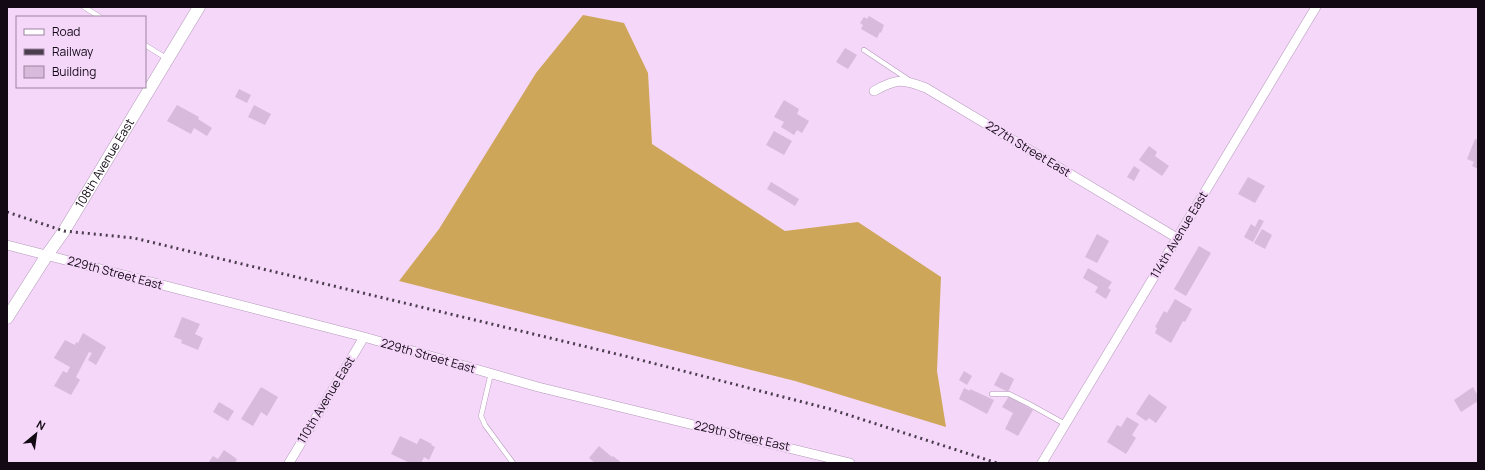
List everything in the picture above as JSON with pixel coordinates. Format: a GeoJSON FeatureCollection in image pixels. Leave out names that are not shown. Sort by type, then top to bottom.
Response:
{"type":"FeatureCollection","features":[{"type":"Feature","properties":{"kind":"street","name":"108th Avenue East"},"geometry":{"type":"LineString","coordinates":[[7,318],[64,231],[199,7]]}},
{"type":"Feature","properties":{"kind":"street","name":"114th Avenue East"},"geometry":{"type":"LineString","coordinates":[[1042,463],[1316,7]]}},
{"type":"Feature","properties":{"kind":"street","name":"227th Street East"},"geometry":{"type":"LineString","coordinates":[[874,90],[895,81],[904,80],[926,88],[1177,238]]}},
{"type":"Feature","properties":{"kind":"street","name":"229th Street East"},"geometry":{"type":"LineString","coordinates":[[7,245],[364,337],[538,387],[850,463]]}},
{"type":"Feature","properties":{"kind":"street","name":"110th Avenue East"},"geometry":{"type":"LineString","coordinates":[[289,463],[364,337]]}},
{"type":"Feature","properties":{"kind":"lane"},"geometry":{"type":"LineString","coordinates":[[84,7],[98,16]]}},
{"type":"Feature","properties":{"kind":"lane"},"geometry":{"type":"LineString","coordinates":[[146,46],[168,59]]}},
{"type":"Feature","properties":{"kind":"lane"},"geometry":{"type":"LineString","coordinates":[[864,50],[916,84]]}},
{"type":"Feature","properties":{"kind":"lane"},"geometry":{"type":"LineString","coordinates":[[491,373],[481,416],[485,425],[514,463]]}},
{"type":"Feature","properties":{"kind":"lane"},"geometry":{"type":"LineString","coordinates":[[992,394],[1009,394],[1066,424]]}},
{"type":"Feature","properties":{"kind":"shaded area"},"geometry":{"type":"Polygon","coordinates":[[[583,15],[624,23],[648,73],[652,144],[785,231],[858,222],[941,277],[937,371],[946,427],[795,381],[399,281],[439,229],[536,73],[583,15]]]}},
{"type":"Feature","properties":{"kind":"building"},"geometry":{"type":"Polygon","coordinates":[[[869,16],[884,25],[877,38],[861,29],[863,25],[860,23],[864,17],[867,19],[869,16]]]}},
{"type":"Feature","properties":{"kind":"building"},"geometry":{"type":"Polygon","coordinates":[[[845,48],[857,55],[848,69],[836,62],[845,48]]]}},
{"type":"Feature","properties":{"kind":"building"},"geometry":{"type":"Polygon","coordinates":[[[239,89],[251,95],[247,103],[235,97],[239,89]]]}},
{"type":"Feature","properties":{"kind":"building"},"geometry":{"type":"Polygon","coordinates":[[[784,100],[799,109],[797,114],[809,121],[802,133],[797,130],[794,135],[781,127],[784,122],[774,117],[784,100]]]}},
{"type":"Feature","properties":{"kind":"building"},"geometry":{"type":"Polygon","coordinates":[[[177,105],[199,117],[198,119],[212,128],[207,136],[194,128],[191,134],[167,121],[177,105]]]}},
{"type":"Feature","properties":{"kind":"building"},"geometry":{"type":"Polygon","coordinates":[[[254,105],[271,114],[265,125],[248,117],[254,105]]]}},
{"type":"Feature","properties":{"kind":"building"},"geometry":{"type":"Polygon","coordinates":[[[774,131],[792,141],[784,155],[766,145],[774,131]]]}},
{"type":"Feature","properties":{"kind":"building"},"geometry":{"type":"Polygon","coordinates":[[[1475,139],[1478,140],[1478,169],[1472,166],[1474,162],[1467,159],[1475,139]]]}},
{"type":"Feature","properties":{"kind":"building"},"geometry":{"type":"Polygon","coordinates":[[[1149,146],[1157,152],[1155,156],[1169,166],[1162,176],[1139,160],[1149,146]]]}},
{"type":"Feature","properties":{"kind":"building"},"geometry":{"type":"Polygon","coordinates":[[[1134,166],[1140,170],[1134,181],[1127,177],[1134,166]]]}},
{"type":"Feature","properties":{"kind":"building"},"geometry":{"type":"Polygon","coordinates":[[[1248,177],[1265,186],[1255,203],[1238,194],[1248,177]]]}},
{"type":"Feature","properties":{"kind":"building"},"geometry":{"type":"Polygon","coordinates":[[[771,182],[799,199],[795,206],[767,189],[771,182]]]}},
{"type":"Feature","properties":{"kind":"building"},"geometry":{"type":"Polygon","coordinates":[[[1259,219],[1264,221],[1253,242],[1244,237],[1251,224],[1255,227],[1259,219]]]}},
{"type":"Feature","properties":{"kind":"building"},"geometry":{"type":"Polygon","coordinates":[[[1262,229],[1272,235],[1265,249],[1254,243],[1262,229]]]}},
{"type":"Feature","properties":{"kind":"building"},"geometry":{"type":"Polygon","coordinates":[[[1097,234],[1109,241],[1097,263],[1085,257],[1097,234]]]}},
{"type":"Feature","properties":{"kind":"building"},"geometry":{"type":"Polygon","coordinates":[[[1199,246],[1211,253],[1186,296],[1174,289],[1199,246]]]}},
{"type":"Feature","properties":{"kind":"building"},"geometry":{"type":"Polygon","coordinates":[[[1088,268],[1112,282],[1108,288],[1111,290],[1106,299],[1095,292],[1098,287],[1083,278],[1088,268]]]}},
{"type":"Feature","properties":{"kind":"building"},"geometry":{"type":"Polygon","coordinates":[[[1175,299],[1192,309],[1185,322],[1183,321],[1171,343],[1155,333],[1157,328],[1155,327],[1164,311],[1167,313],[1175,299]]]}},
{"type":"Feature","properties":{"kind":"building"},"geometry":{"type":"Polygon","coordinates":[[[182,317],[200,324],[195,334],[203,338],[198,350],[181,343],[182,340],[174,337],[182,317]]]}},
{"type":"Feature","properties":{"kind":"building"},"geometry":{"type":"Polygon","coordinates":[[[83,333],[106,347],[96,365],[88,360],[92,353],[89,352],[76,377],[80,380],[71,395],[54,386],[63,371],[67,373],[70,367],[54,358],[65,340],[75,345],[76,342],[78,343],[83,333]]]}},
{"type":"Feature","properties":{"kind":"building"},"geometry":{"type":"Polygon","coordinates":[[[964,371],[972,376],[967,385],[959,380],[964,371]]]}},
{"type":"Feature","properties":{"kind":"building"},"geometry":{"type":"Polygon","coordinates":[[[1001,372],[1014,379],[1008,392],[994,385],[1001,372]]]}},
{"type":"Feature","properties":{"kind":"building"},"geometry":{"type":"Polygon","coordinates":[[[261,387],[278,397],[267,416],[261,412],[253,426],[241,419],[261,387]]]}},
{"type":"Feature","properties":{"kind":"building"},"geometry":{"type":"Polygon","coordinates":[[[1473,387],[1478,396],[1478,401],[1461,412],[1454,400],[1473,387]]]}},
{"type":"Feature","properties":{"kind":"building"},"geometry":{"type":"Polygon","coordinates":[[[964,388],[970,391],[970,389],[994,400],[987,414],[959,399],[964,388]]]}},
{"type":"Feature","properties":{"kind":"building"},"geometry":{"type":"Polygon","coordinates":[[[1149,394],[1167,407],[1156,423],[1149,418],[1146,421],[1136,414],[1149,394]]]}},
{"type":"Feature","properties":{"kind":"building"},"geometry":{"type":"Polygon","coordinates":[[[1009,396],[1033,410],[1018,436],[1005,429],[1013,413],[1002,407],[1009,396]]]}},
{"type":"Feature","properties":{"kind":"building"},"geometry":{"type":"Polygon","coordinates":[[[219,402],[234,411],[228,421],[213,412],[219,402]]]}},
{"type":"Feature","properties":{"kind":"building"},"geometry":{"type":"Polygon","coordinates":[[[1127,417],[1139,424],[1132,435],[1136,438],[1126,454],[1107,442],[1117,425],[1121,427],[1127,417]]]}},
{"type":"Feature","properties":{"kind":"building"},"geometry":{"type":"Polygon","coordinates":[[[400,436],[417,444],[420,438],[432,444],[431,445],[435,447],[429,460],[424,457],[421,463],[410,463],[391,454],[400,436]]]}},
{"type":"Feature","properties":{"kind":"building"},"geometry":{"type":"Polygon","coordinates":[[[599,446],[622,463],[595,463],[589,458],[599,446]]]}},
{"type":"Feature","properties":{"kind":"building"},"geometry":{"type":"Polygon","coordinates":[[[224,450],[237,459],[235,463],[208,463],[213,456],[218,459],[224,450]]]}},
{"type":"Feature","properties":{"kind":"railway"},"geometry":{"type":"LineString","coordinates":[[7,212],[64,231],[134,238],[629,357],[830,409],[997,463]]}}]}
